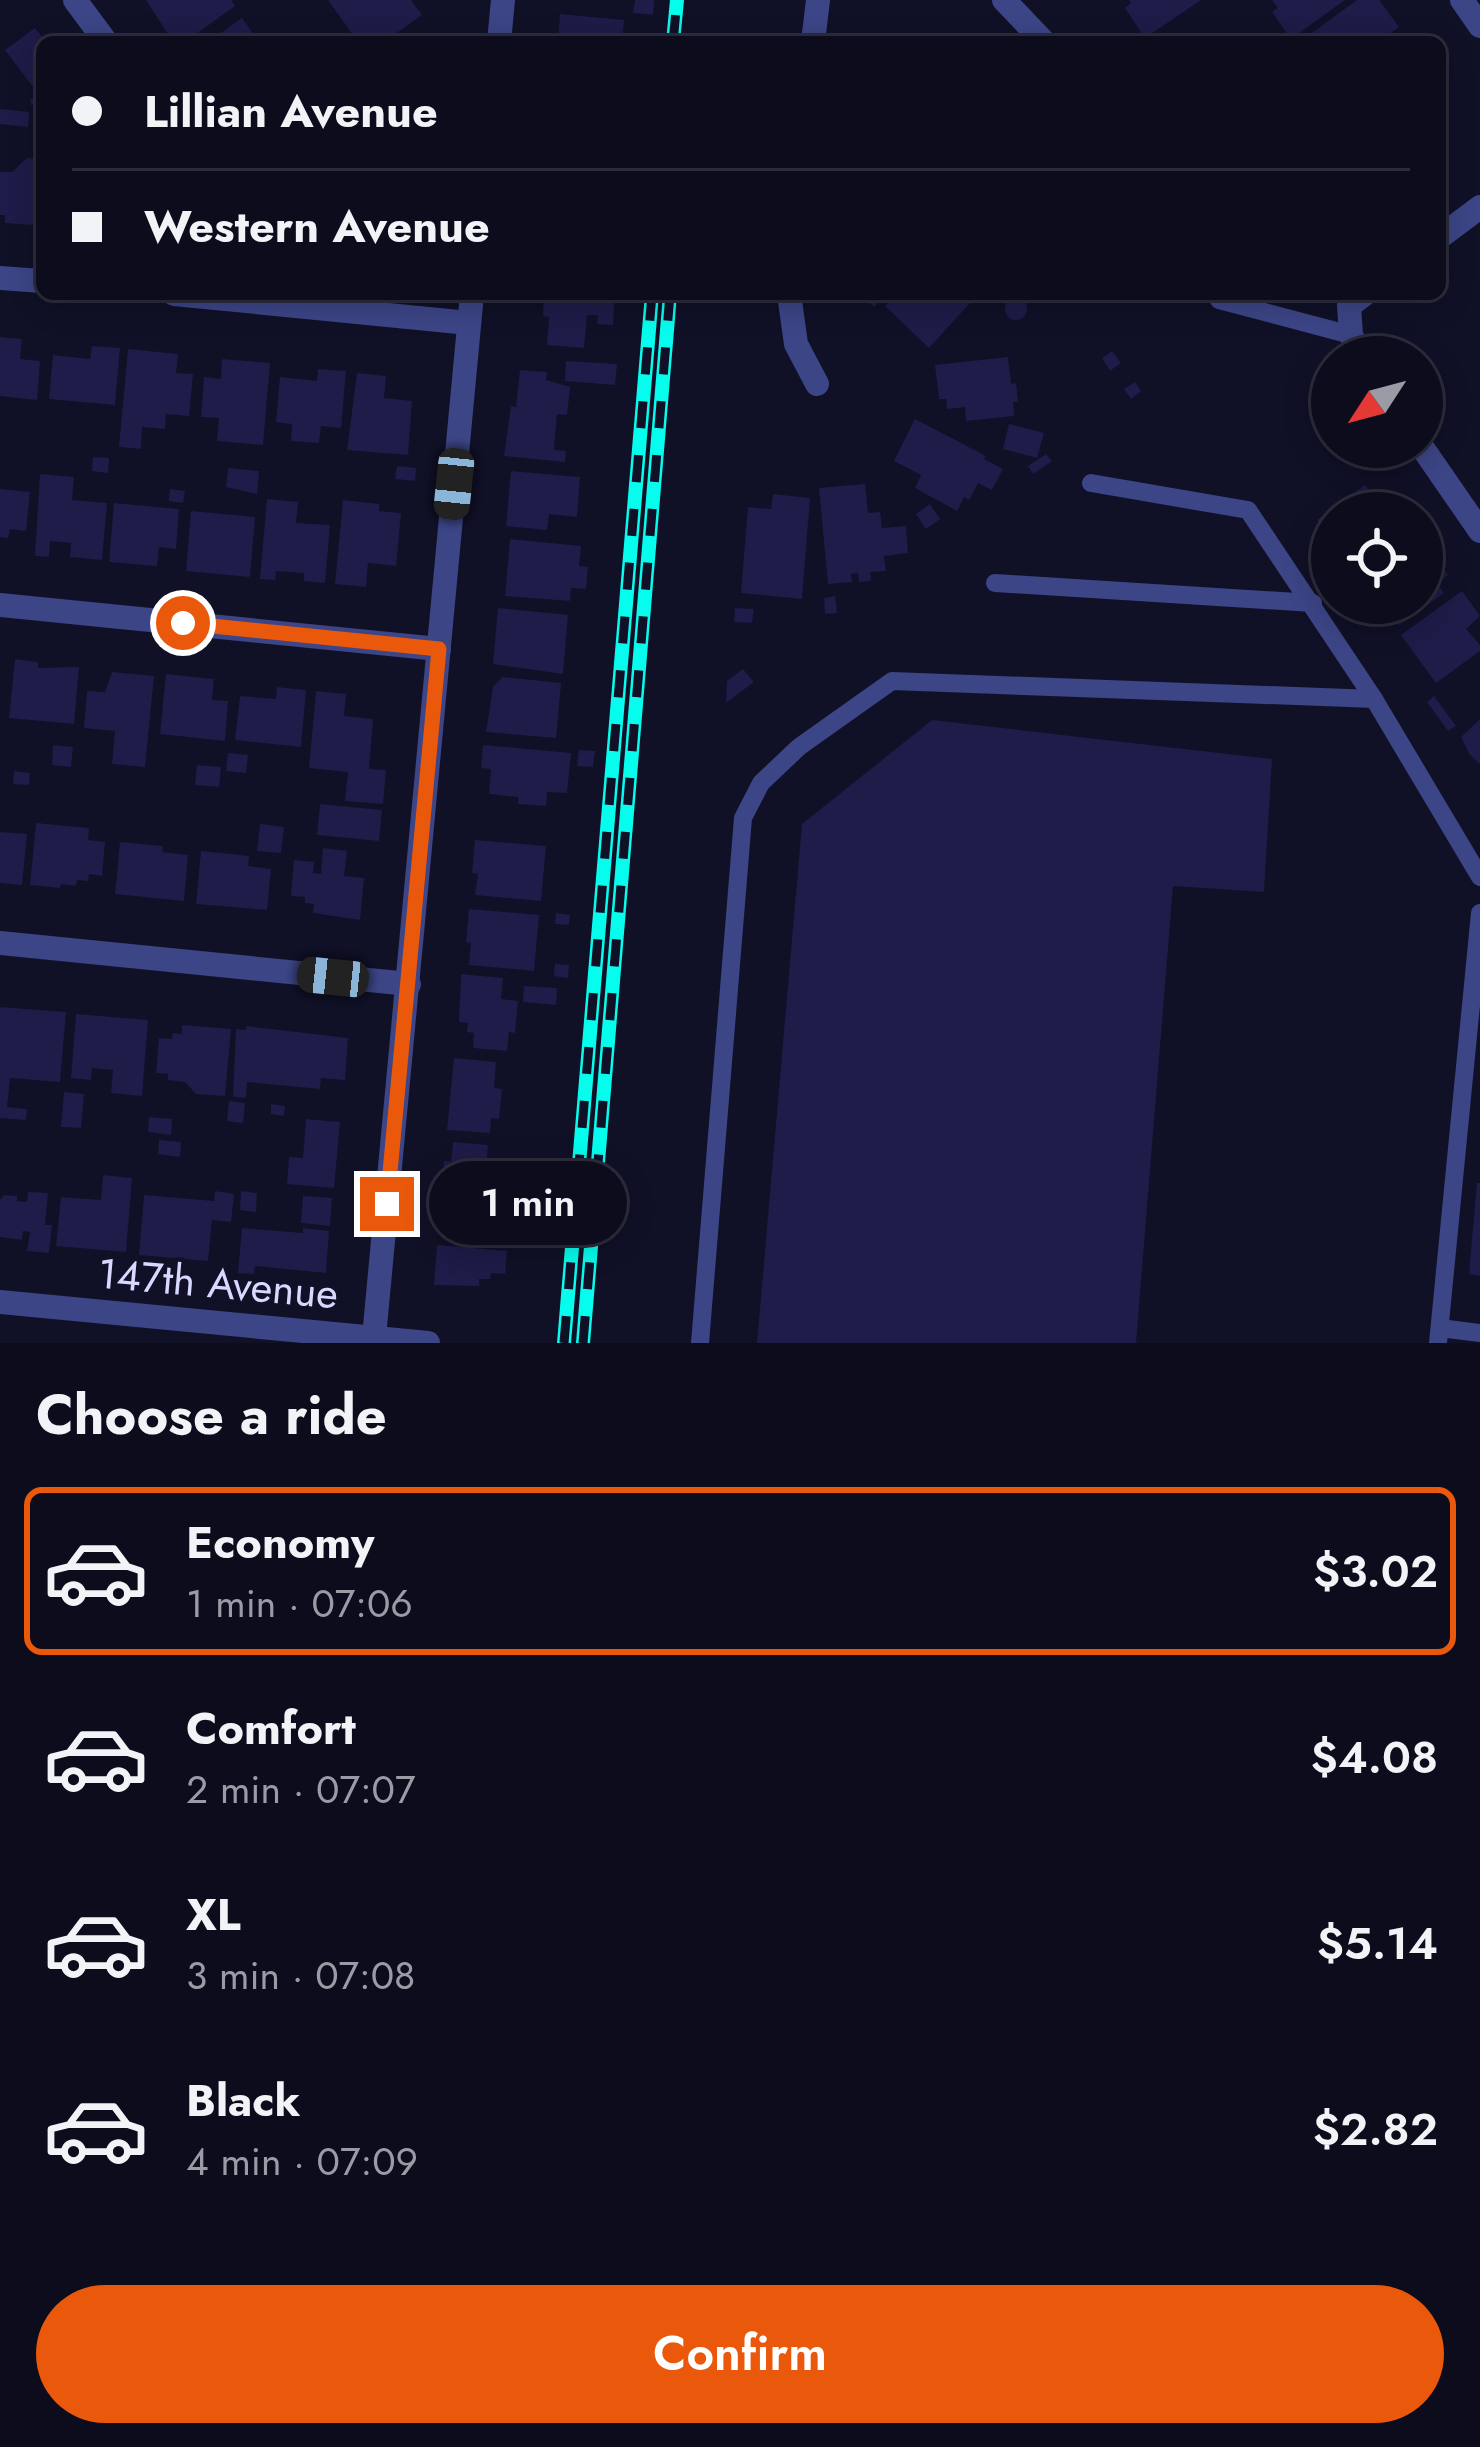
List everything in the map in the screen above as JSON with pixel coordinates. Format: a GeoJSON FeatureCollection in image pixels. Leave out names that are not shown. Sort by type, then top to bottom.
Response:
{"type":"FeatureCollection","features":[{"type":"Feature","properties":{"kind":"street"},"geometry":{"type":"LineString","coordinates":[[75,0],[102,36]]}},
{"type":"Feature","properties":{"kind":"street"},"geometry":{"type":"LineString","coordinates":[[500,36],[503,0]]}},
{"type":"Feature","properties":{"kind":"street"},"geometry":{"type":"LineString","coordinates":[[814,36],[818,0]]}},
{"type":"Feature","properties":{"kind":"street"},"geometry":{"type":"LineString","coordinates":[[1004,0],[1038,36]]}},
{"type":"Feature","properties":{"kind":"street"},"geometry":{"type":"LineString","coordinates":[[1462,0],[1480,26]]}},
{"type":"Feature","properties":{"kind":"street"},"geometry":{"type":"LineString","coordinates":[[1446,232],[1480,207]]}},
{"type":"Feature","properties":{"kind":"street"},"geometry":{"type":"LineString","coordinates":[[0,278],[36,281]]}},
{"type":"Feature","properties":{"kind":"street"},"geometry":{"type":"LineString","coordinates":[[258,300],[469,323]]}},
{"type":"Feature","properties":{"kind":"street"},"geometry":{"type":"LineString","coordinates":[[374,1337],[471,300]]}},
{"type":"Feature","properties":{"kind":"street"},"geometry":{"type":"LineString","coordinates":[[790,300],[796,344],[818,384]]}},
{"type":"Feature","properties":{"kind":"street"},"geometry":{"type":"LineString","coordinates":[[1355,336],[1349,306],[1357,300]]}},
{"type":"Feature","properties":{"kind":"street"},"geometry":{"type":"LineString","coordinates":[[1436,468],[1480,531]]}},
{"type":"Feature","properties":{"kind":"street"},"geometry":{"type":"LineString","coordinates":[[0,605],[439,649]]}},
{"type":"Feature","properties":{"kind":"street"},"geometry":{"type":"LineString","coordinates":[[0,943],[409,984]]}},
{"type":"Feature","properties":{"kind":"street","name":"147th Avenue"},"geometry":{"type":"LineString","coordinates":[[0,1302],[228,1333],[428,1343]]}},
{"type":"Feature","properties":{"kind":"lane"},"geometry":{"type":"LineString","coordinates":[[1219,300],[1327,336]]}},
{"type":"Feature","properties":{"kind":"lane"},"geometry":{"type":"LineString","coordinates":[[1091,483],[1248,510],[1311,602]]}},
{"type":"Feature","properties":{"kind":"lane"},"geometry":{"type":"LineString","coordinates":[[995,583],[1311,603]]}},
{"type":"Feature","properties":{"kind":"lane"},"geometry":{"type":"LineString","coordinates":[[1325,624],[1480,877]]}},
{"type":"Feature","properties":{"kind":"lane"},"geometry":{"type":"LineString","coordinates":[[700,1343],[743,818],[761,783],[786,759],[892,681],[1373,699]]}},
{"type":"Feature","properties":{"kind":"lane"},"geometry":{"type":"LineString","coordinates":[[1480,913],[1439,1335],[1480,1333]]}},
{"type":"Feature","properties":{"kind":"building"},"geometry":{"type":"Polygon","coordinates":[[[146,0],[231,0],[235,6],[193,36],[169,36],[146,0]]]}},
{"type":"Feature","properties":{"kind":"building"},"geometry":{"type":"Polygon","coordinates":[[[328,0],[411,0],[422,15],[392,36],[354,36],[328,0]]]}},
{"type":"Feature","properties":{"kind":"building"},"geometry":{"type":"Polygon","coordinates":[[[635,0],[654,0],[653,15],[633,13],[635,0]]]}},
{"type":"Feature","properties":{"kind":"building"},"geometry":{"type":"Polygon","coordinates":[[[1129,0],[1201,0],[1148,36],[1125,8],[1129,0]]]}},
{"type":"Feature","properties":{"kind":"building"},"geometry":{"type":"Polygon","coordinates":[[[1272,0],[1345,0],[1295,36],[1289,36],[1272,12],[1278,8],[1272,0]]]}},
{"type":"Feature","properties":{"kind":"building"},"geometry":{"type":"Polygon","coordinates":[[[1357,0],[1379,0],[1399,27],[1386,36],[1309,35],[1357,0]]]}},
{"type":"Feature","properties":{"kind":"building"},"geometry":{"type":"Polygon","coordinates":[[[560,14],[624,20],[623,36],[558,36],[560,14]]]}},
{"type":"Feature","properties":{"kind":"building"},"geometry":{"type":"Polygon","coordinates":[[[242,18],[255,36],[216,36],[242,18]]]}},
{"type":"Feature","properties":{"kind":"building"},"geometry":{"type":"Polygon","coordinates":[[[35,28],[41,36],[36,36],[36,104],[31,105],[30,99],[35,98],[34,88],[5,50],[35,28]]]}},
{"type":"Feature","properties":{"kind":"building"},"geometry":{"type":"Polygon","coordinates":[[[0,109],[29,112],[28,127],[0,124],[0,109]]]}},
{"type":"Feature","properties":{"kind":"building"},"geometry":{"type":"Polygon","coordinates":[[[27,158],[36,159],[36,232],[33,225],[5,223],[5,215],[0,215],[0,172],[12,172],[27,158]]]}},
{"type":"Feature","properties":{"kind":"building"},"geometry":{"type":"Polygon","coordinates":[[[544,300],[615,300],[613,325],[597,324],[598,315],[587,315],[584,348],[547,345],[549,317],[543,316],[544,300]]]}},
{"type":"Feature","properties":{"kind":"building"},"geometry":{"type":"Polygon","coordinates":[[[890,300],[973,300],[929,348],[885,306],[890,300]]]}},
{"type":"Feature","properties":{"kind":"building"},"geometry":{"type":"Polygon","coordinates":[[[1008,301],[1024,301],[1024,317],[1008,317],[1008,301]]]}},
{"type":"Feature","properties":{"kind":"building"},"geometry":{"type":"Polygon","coordinates":[[[0,337],[22,339],[20,359],[40,361],[37,400],[0,396],[0,337]]]}},
{"type":"Feature","properties":{"kind":"building"},"geometry":{"type":"Polygon","coordinates":[[[92,346],[120,348],[115,405],[49,399],[53,355],[90,359],[92,346]]]}},
{"type":"Feature","properties":{"kind":"building"},"geometry":{"type":"Polygon","coordinates":[[[128,349],[178,354],[176,373],[193,374],[189,416],[166,414],[165,429],[142,427],[141,449],[119,447],[128,349]]]}},
{"type":"Feature","properties":{"kind":"building"},"geometry":{"type":"Polygon","coordinates":[[[1112,351],[1121,363],[1110,371],[1102,358],[1112,351]]]}},
{"type":"Feature","properties":{"kind":"building"},"geometry":{"type":"Polygon","coordinates":[[[1008,357],[1018,402],[1013,402],[1014,416],[966,421],[965,407],[947,409],[946,399],[939,399],[935,365],[1008,357]]]}},
{"type":"Feature","properties":{"kind":"building"},"geometry":{"type":"Polygon","coordinates":[[[222,359],[270,363],[263,445],[217,441],[219,418],[201,417],[204,377],[221,379],[222,359]]]}},
{"type":"Feature","properties":{"kind":"building"},"geometry":{"type":"Polygon","coordinates":[[[566,361],[617,364],[615,385],[565,381],[566,361]]]}},
{"type":"Feature","properties":{"kind":"building"},"geometry":{"type":"Polygon","coordinates":[[[318,369],[346,371],[341,428],[321,426],[319,443],[291,441],[292,424],[276,422],[280,377],[317,381],[318,369]]]}},
{"type":"Feature","properties":{"kind":"building"},"geometry":{"type":"Polygon","coordinates":[[[520,370],[547,372],[546,380],[570,387],[567,415],[557,414],[554,450],[566,451],[565,462],[504,456],[520,370]]]}},
{"type":"Feature","properties":{"kind":"building"},"geometry":{"type":"Polygon","coordinates":[[[357,373],[386,376],[384,398],[412,401],[408,455],[347,450],[357,373]]]}},
{"type":"Feature","properties":{"kind":"building"},"geometry":{"type":"Polygon","coordinates":[[[1135,382],[1141,391],[1131,399],[1124,389],[1135,382]]]}},
{"type":"Feature","properties":{"kind":"building"},"geometry":{"type":"Polygon","coordinates":[[[915,419],[1003,469],[992,490],[978,483],[957,511],[915,488],[921,475],[894,461],[915,419]]]}},
{"type":"Feature","properties":{"kind":"building"},"geometry":{"type":"Polygon","coordinates":[[[1009,424],[1044,433],[1037,458],[1003,449],[1009,424]]]}},
{"type":"Feature","properties":{"kind":"building"},"geometry":{"type":"Polygon","coordinates":[[[1046,454],[1052,461],[1033,474],[1028,466],[1046,454]]]}},
{"type":"Feature","properties":{"kind":"building"},"geometry":{"type":"Polygon","coordinates":[[[93,457],[109,458],[108,473],[92,471],[93,457]]]}},
{"type":"Feature","properties":{"kind":"building"},"geometry":{"type":"Polygon","coordinates":[[[397,466],[416,468],[415,481],[395,479],[397,466]]]}},
{"type":"Feature","properties":{"kind":"building"},"geometry":{"type":"Polygon","coordinates":[[[228,468],[259,471],[257,494],[226,487],[228,468]]]}},
{"type":"Feature","properties":{"kind":"building"},"geometry":{"type":"Polygon","coordinates":[[[511,471],[580,477],[577,517],[549,514],[547,530],[506,526],[511,471]]]}},
{"type":"Feature","properties":{"kind":"building"},"geometry":{"type":"Polygon","coordinates":[[[40,474],[74,477],[72,500],[107,503],[102,560],[70,557],[71,543],[50,541],[49,557],[35,556],[40,474]]]}},
{"type":"Feature","properties":{"kind":"building"},"geometry":{"type":"Polygon","coordinates":[[[865,484],[868,513],[880,512],[882,528],[906,526],[908,553],[884,556],[886,571],[870,572],[871,581],[859,582],[858,573],[851,574],[852,582],[828,584],[819,488],[865,484]]]}},
{"type":"Feature","properties":{"kind":"building"},"geometry":{"type":"Polygon","coordinates":[[[0,489],[30,492],[26,531],[10,529],[8,538],[0,537],[0,489]]]}},
{"type":"Feature","properties":{"kind":"building"},"geometry":{"type":"Polygon","coordinates":[[[170,489],[185,491],[183,503],[169,501],[170,489]]]}},
{"type":"Feature","properties":{"kind":"building"},"geometry":{"type":"Polygon","coordinates":[[[773,494],[810,498],[802,599],[741,593],[748,507],[771,509],[773,494]]]}},
{"type":"Feature","properties":{"kind":"building"},"geometry":{"type":"Polygon","coordinates":[[[267,499],[298,502],[296,523],[330,525],[325,583],[304,581],[304,573],[276,571],[275,580],[260,579],[267,499]]]}},
{"type":"Feature","properties":{"kind":"building"},"geometry":{"type":"Polygon","coordinates":[[[343,500],[379,504],[379,511],[401,513],[396,566],[368,563],[366,587],[335,584],[343,500]]]}},
{"type":"Feature","properties":{"kind":"building"},"geometry":{"type":"Polygon","coordinates":[[[114,503],[179,509],[176,549],[159,547],[157,566],[109,562],[114,503]]]}},
{"type":"Feature","properties":{"kind":"building"},"geometry":{"type":"Polygon","coordinates":[[[930,504],[940,519],[926,529],[916,514],[930,504]]]}},
{"type":"Feature","properties":{"kind":"building"},"geometry":{"type":"Polygon","coordinates":[[[191,511],[255,517],[250,577],[186,571],[191,511]]]}},
{"type":"Feature","properties":{"kind":"building"},"geometry":{"type":"Polygon","coordinates":[[[510,539],[581,546],[579,566],[588,567],[586,589],[571,588],[570,601],[505,596],[510,539]]]}},
{"type":"Feature","properties":{"kind":"building"},"geometry":{"type":"Polygon","coordinates":[[[1462,591],[1480,616],[1466,629],[1480,651],[1436,683],[1401,635],[1416,624],[1443,624],[1443,605],[1462,591]]]}},
{"type":"Feature","properties":{"kind":"building"},"geometry":{"type":"Polygon","coordinates":[[[835,596],[837,613],[825,614],[824,598],[835,596]]]}},
{"type":"Feature","properties":{"kind":"building"},"geometry":{"type":"Polygon","coordinates":[[[498,608],[568,615],[563,674],[493,664],[498,608]]]}},
{"type":"Feature","properties":{"kind":"building"},"geometry":{"type":"Polygon","coordinates":[[[735,608],[754,609],[752,623],[734,622],[735,608]]]}},
{"type":"Feature","properties":{"kind":"building"},"geometry":{"type":"Polygon","coordinates":[[[15,659],[38,662],[38,668],[79,667],[74,724],[9,718],[15,659]]]}},
{"type":"Feature","properties":{"kind":"building"},"geometry":{"type":"Polygon","coordinates":[[[743,669],[754,682],[726,703],[727,681],[743,669]]]}},
{"type":"Feature","properties":{"kind":"building"},"geometry":{"type":"Polygon","coordinates":[[[112,672],[154,676],[145,767],[112,764],[115,731],[84,728],[87,691],[105,692],[112,672]]]}},
{"type":"Feature","properties":{"kind":"building"},"geometry":{"type":"Polygon","coordinates":[[[166,674],[214,679],[212,700],[228,701],[225,741],[160,734],[166,674]]]}},
{"type":"Feature","properties":{"kind":"building"},"geometry":{"type":"Polygon","coordinates":[[[502,677],[561,683],[556,738],[486,732],[493,687],[502,677]]]}},
{"type":"Feature","properties":{"kind":"building"},"geometry":{"type":"Polygon","coordinates":[[[277,687],[306,690],[301,747],[235,740],[240,696],[276,699],[277,687]]]}},
{"type":"Feature","properties":{"kind":"building"},"geometry":{"type":"Polygon","coordinates":[[[316,691],[346,694],[344,716],[373,719],[369,769],[386,770],[383,804],[345,801],[348,772],[309,768],[316,691]]]}},
{"type":"Feature","properties":{"kind":"building"},"geometry":{"type":"Polygon","coordinates":[[[1434,696],[1456,726],[1448,731],[1427,702],[1434,696]]]}},
{"type":"Feature","properties":{"kind":"building"},"geometry":{"type":"Polygon","coordinates":[[[1480,719],[1480,764],[1461,737],[1480,719]]]}},
{"type":"Feature","properties":{"kind":"building"},"geometry":{"type":"Polygon","coordinates":[[[932,720],[1272,759],[1264,892],[1173,886],[1136,1343],[757,1343],[802,824],[932,720]]]}},
{"type":"Feature","properties":{"kind":"building"},"geometry":{"type":"Polygon","coordinates":[[[53,745],[73,747],[71,767],[52,765],[53,745]]]}},
{"type":"Feature","properties":{"kind":"building"},"geometry":{"type":"Polygon","coordinates":[[[483,745],[571,753],[567,793],[547,792],[546,806],[518,804],[518,797],[489,794],[491,769],[481,768],[483,745]]]}},
{"type":"Feature","properties":{"kind":"building"},"geometry":{"type":"Polygon","coordinates":[[[579,750],[595,751],[593,767],[577,766],[579,750]]]}},
{"type":"Feature","properties":{"kind":"building"},"geometry":{"type":"Polygon","coordinates":[[[228,753],[248,755],[246,773],[226,771],[228,753]]]}},
{"type":"Feature","properties":{"kind":"building"},"geometry":{"type":"Polygon","coordinates":[[[197,765],[221,767],[219,787],[195,785],[197,765]]]}},
{"type":"Feature","properties":{"kind":"building"},"geometry":{"type":"Polygon","coordinates":[[[14,771],[30,773],[29,785],[13,784],[14,771]]]}},
{"type":"Feature","properties":{"kind":"building"},"geometry":{"type":"Polygon","coordinates":[[[320,804],[382,810],[379,841],[317,835],[320,804]]]}},
{"type":"Feature","properties":{"kind":"building"},"geometry":{"type":"Polygon","coordinates":[[[36,823],[89,828],[88,840],[105,842],[102,876],[89,874],[88,881],[77,880],[76,886],[61,884],[60,888],[30,885],[36,823]]]}},
{"type":"Feature","properties":{"kind":"building"},"geometry":{"type":"Polygon","coordinates":[[[260,824],[284,827],[281,853],[257,851],[260,824]]]}},
{"type":"Feature","properties":{"kind":"building"},"geometry":{"type":"Polygon","coordinates":[[[0,832],[27,834],[22,885],[0,883],[0,832]]]}},
{"type":"Feature","properties":{"kind":"building"},"geometry":{"type":"Polygon","coordinates":[[[475,840],[546,846],[541,901],[475,895],[475,840]]]}},
{"type":"Feature","properties":{"kind":"building"},"geometry":{"type":"Polygon","coordinates":[[[120,842],[163,846],[162,852],[188,855],[184,901],[115,894],[120,842]]]}},
{"type":"Feature","properties":{"kind":"building"},"geometry":{"type":"Polygon","coordinates":[[[323,848],[347,851],[344,876],[364,878],[360,920],[313,913],[314,904],[305,903],[305,897],[291,896],[294,860],[314,862],[313,873],[321,874],[323,848]]]}},
{"type":"Feature","properties":{"kind":"building"},"geometry":{"type":"Polygon","coordinates":[[[201,851],[249,856],[248,866],[271,869],[267,910],[196,904],[201,851]]]}},
{"type":"Feature","properties":{"kind":"building"},"geometry":{"type":"Polygon","coordinates":[[[469,909],[539,915],[534,971],[469,965],[469,909]]]}},
{"type":"Feature","properties":{"kind":"building"},"geometry":{"type":"Polygon","coordinates":[[[556,913],[570,915],[569,925],[555,924],[556,913]]]}},
{"type":"Feature","properties":{"kind":"building"},"geometry":{"type":"Polygon","coordinates":[[[555,964],[569,965],[568,978],[554,976],[555,964]]]}},
{"type":"Feature","properties":{"kind":"building"},"geometry":{"type":"Polygon","coordinates":[[[461,974],[503,978],[501,999],[518,1001],[515,1033],[509,1032],[507,1051],[473,1048],[474,1033],[467,1032],[468,1023],[459,1022],[461,974]]]}},
{"type":"Feature","properties":{"kind":"building"},"geometry":{"type":"Polygon","coordinates":[[[524,986],[557,988],[556,1005],[523,1002],[524,986]]]}},
{"type":"Feature","properties":{"kind":"building"},"geometry":{"type":"Polygon","coordinates":[[[0,1007],[66,1012],[60,1082],[10,1078],[7,1107],[27,1109],[26,1120],[0,1118],[0,1007]]]}},
{"type":"Feature","properties":{"kind":"building"},"geometry":{"type":"Polygon","coordinates":[[[76,1014],[148,1020],[142,1096],[111,1093],[113,1070],[92,1068],[91,1080],[71,1078],[76,1014]]]}},
{"type":"Feature","properties":{"kind":"building"},"geometry":{"type":"Polygon","coordinates":[[[182,1025],[231,1029],[225,1096],[196,1094],[185,1082],[156,1073],[159,1038],[182,1034],[182,1025]]]}},
{"type":"Feature","properties":{"kind":"building"},"geometry":{"type":"Polygon","coordinates":[[[246,1026],[348,1038],[345,1080],[321,1078],[320,1089],[247,1082],[246,1098],[233,1097],[236,1029],[246,1030],[246,1026]]]}},
{"type":"Feature","properties":{"kind":"building"},"geometry":{"type":"Polygon","coordinates":[[[454,1058],[496,1062],[494,1088],[502,1089],[499,1119],[491,1118],[490,1133],[447,1130],[454,1058]]]}},
{"type":"Feature","properties":{"kind":"building"},"geometry":{"type":"Polygon","coordinates":[[[64,1092],[84,1094],[81,1128],[61,1127],[64,1092]]]}},
{"type":"Feature","properties":{"kind":"building"},"geometry":{"type":"Polygon","coordinates":[[[229,1101],[245,1103],[243,1123],[227,1121],[229,1101]]]}},
{"type":"Feature","properties":{"kind":"building"},"geometry":{"type":"Polygon","coordinates":[[[271,1104],[285,1106],[284,1116],[271,1114],[271,1104]]]}},
{"type":"Feature","properties":{"kind":"building"},"geometry":{"type":"Polygon","coordinates":[[[149,1117],[172,1119],[171,1135],[148,1132],[149,1117]]]}},
{"type":"Feature","properties":{"kind":"building"},"geometry":{"type":"Polygon","coordinates":[[[306,1119],[340,1122],[334,1188],[287,1184],[289,1157],[303,1158],[306,1119]]]}},
{"type":"Feature","properties":{"kind":"building"},"geometry":{"type":"Polygon","coordinates":[[[159,1140],[181,1142],[180,1157],[158,1154],[159,1140]]]}},
{"type":"Feature","properties":{"kind":"building"},"geometry":{"type":"Polygon","coordinates":[[[453,1142],[488,1145],[486,1166],[508,1168],[505,1191],[485,1188],[482,1214],[440,1210],[444,1161],[451,1162],[453,1142]]]}},
{"type":"Feature","properties":{"kind":"building"},"geometry":{"type":"Polygon","coordinates":[[[103,1175],[132,1178],[126,1252],[56,1246],[61,1197],[101,1200],[103,1175]]]}},
{"type":"Feature","properties":{"kind":"building"},"geometry":{"type":"Polygon","coordinates":[[[1480,1183],[1480,1276],[1469,1274],[1480,1183]]]}},
{"type":"Feature","properties":{"kind":"building"},"geometry":{"type":"Polygon","coordinates":[[[215,1191],[234,1194],[231,1222],[212,1220],[208,1261],[139,1255],[144,1195],[214,1201],[215,1191]]]}},
{"type":"Feature","properties":{"kind":"building"},"geometry":{"type":"Polygon","coordinates":[[[241,1191],[257,1193],[256,1212],[240,1210],[241,1191]]]}},
{"type":"Feature","properties":{"kind":"building"},"geometry":{"type":"Polygon","coordinates":[[[28,1192],[48,1193],[49,1253],[27,1251],[30,1232],[23,1231],[22,1240],[0,1237],[0,1200],[4,1195],[27,1202],[28,1192]]]}},
{"type":"Feature","properties":{"kind":"building"},"geometry":{"type":"Polygon","coordinates":[[[303,1196],[332,1198],[330,1226],[301,1223],[303,1196]]]}},
{"type":"Feature","properties":{"kind":"building"},"geometry":{"type":"Polygon","coordinates":[[[518,1206],[530,1208],[529,1222],[516,1221],[518,1206]]]}},
{"type":"Feature","properties":{"kind":"building"},"geometry":{"type":"Polygon","coordinates":[[[242,1228],[329,1231],[326,1273],[255,1266],[254,1274],[238,1273],[242,1228]]]}},
{"type":"Feature","properties":{"kind":"building"},"geometry":{"type":"Polygon","coordinates":[[[536,1229],[549,1231],[548,1244],[535,1243],[536,1229]]]}},
{"type":"Feature","properties":{"kind":"building"},"geometry":{"type":"Polygon","coordinates":[[[437,1245],[507,1251],[505,1274],[491,1273],[490,1279],[479,1279],[479,1286],[434,1285],[437,1245]]]}},
{"type":"Feature","properties":{"kind":"railway"},"geometry":{"type":"LineString","coordinates":[[674,36],[677,0]]}},
{"type":"Feature","properties":{"kind":"railway"},"geometry":{"type":"LineString","coordinates":[[564,1343],[651,300]]}},
{"type":"Feature","properties":{"kind":"railway"},"geometry":{"type":"LineString","coordinates":[[583,1343],[670,300]]}},
{"type":"Feature","properties":{"kind":"route"},"geometry":{"type":"LineString","coordinates":[[183,623],[439,649],[387,1204]]}}]}
